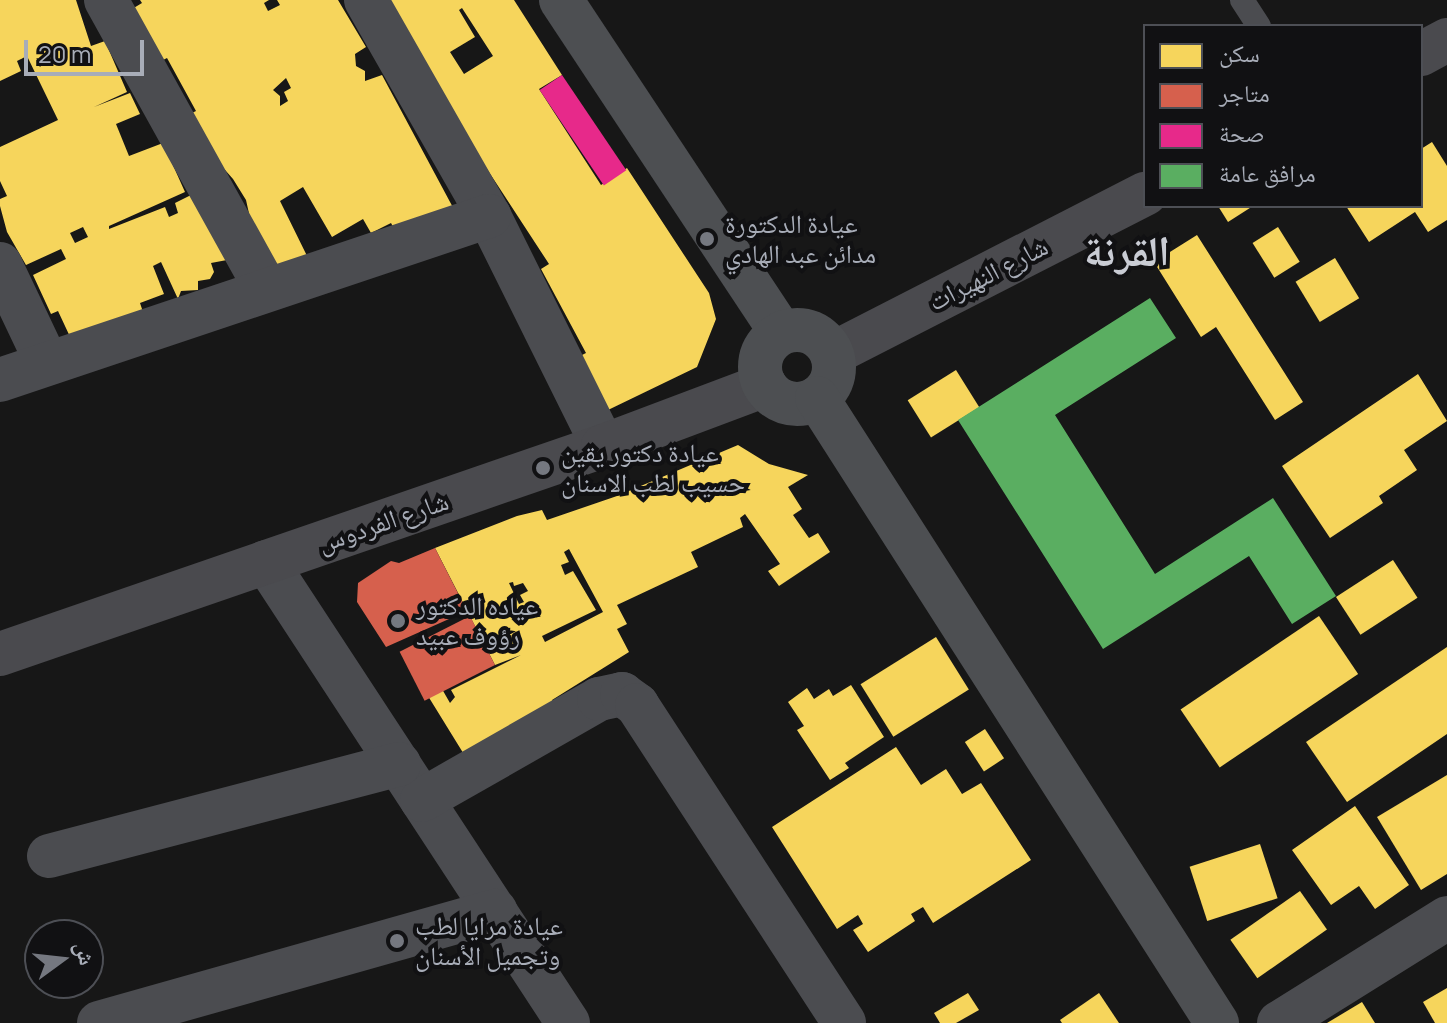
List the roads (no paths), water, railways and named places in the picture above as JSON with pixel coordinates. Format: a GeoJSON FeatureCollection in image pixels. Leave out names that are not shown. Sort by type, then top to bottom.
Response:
{"type":"FeatureCollection","features":[{"type":"Feature","properties":{"kind":"main road"},"geometry":{"type":"LineString","coordinates":[[561,0],[781,333]]}},
{"type":"Feature","properties":{"kind":"main road"},"geometry":{"type":"LineString","coordinates":[[806,330],[817,335],[832,354],[832,378],[817,398],[794,404],[782,401],[765,385],[761,361],[771,340],[781,333],[806,330]]}},
{"type":"Feature","properties":{"kind":"main road"},"geometry":{"type":"LineString","coordinates":[[817,398],[1217,1023]]}},
{"type":"Feature","properties":{"kind":"street"},"geometry":{"type":"LineString","coordinates":[[106,0],[266,289]]}},
{"type":"Feature","properties":{"kind":"street"},"geometry":{"type":"LineString","coordinates":[[366,0],[489,216],[603,446]]}},
{"type":"Feature","properties":{"kind":"street","name":"شارع النهيرات"},"geometry":{"type":"LineString","coordinates":[[832,354],[1143,195]]}},
{"type":"Feature","properties":{"kind":"street"},"geometry":{"type":"LineString","coordinates":[[0,380],[489,216]]}},
{"type":"Feature","properties":{"kind":"street"},"geometry":{"type":"LineString","coordinates":[[0,264],[47,363]]}},
{"type":"Feature","properties":{"kind":"street","name":"شارع الفردوس"},"geometry":{"type":"LineString","coordinates":[[0,654],[603,446],[765,385]]}},
{"type":"Feature","properties":{"kind":"street"},"geometry":{"type":"LineString","coordinates":[[266,562],[568,1023]]}},
{"type":"Feature","properties":{"kind":"street"},"geometry":{"type":"LineString","coordinates":[[422,800],[599,699],[622,694],[637,705],[844,1023]]}},
{"type":"Feature","properties":{"kind":"street"},"geometry":{"type":"LineString","coordinates":[[49,856],[399,764]]}},
{"type":"Feature","properties":{"kind":"street"},"geometry":{"type":"LineString","coordinates":[[99,1023],[495,911]]}},
{"type":"Feature","properties":{"kind":"street"},"geometry":{"type":"LineString","coordinates":[[1279,1023],[1447,918]]}},
{"type":"Feature","properties":{"kind":"lane"},"geometry":{"type":"LineString","coordinates":[[1242,0],[1258,24]]}},
{"type":"Feature","properties":{"kind":"place","name":"عيادة الدكتورة مدائن عبد الهادي"},"geometry":{"type":"Point","coordinates":[707,239]}},
{"type":"Feature","properties":{"kind":"place","name":"عيادة دكتور يقين حسيب لطب الاسنان"},"geometry":{"type":"Point","coordinates":[543,468]}},
{"type":"Feature","properties":{"kind":"place","name":"عياده الدكتور رؤوف عبيد"},"geometry":{"type":"Point","coordinates":[398,621]}},
{"type":"Feature","properties":{"kind":"place","name":"عيادة مرايا لطب وتجميل الأسنان"},"geometry":{"type":"Point","coordinates":[397,941]}},
{"type":"Feature","properties":{"kind":"district","name":"القرنة"},"geometry":{"type":"Point","coordinates":[1127,250]}}]}
